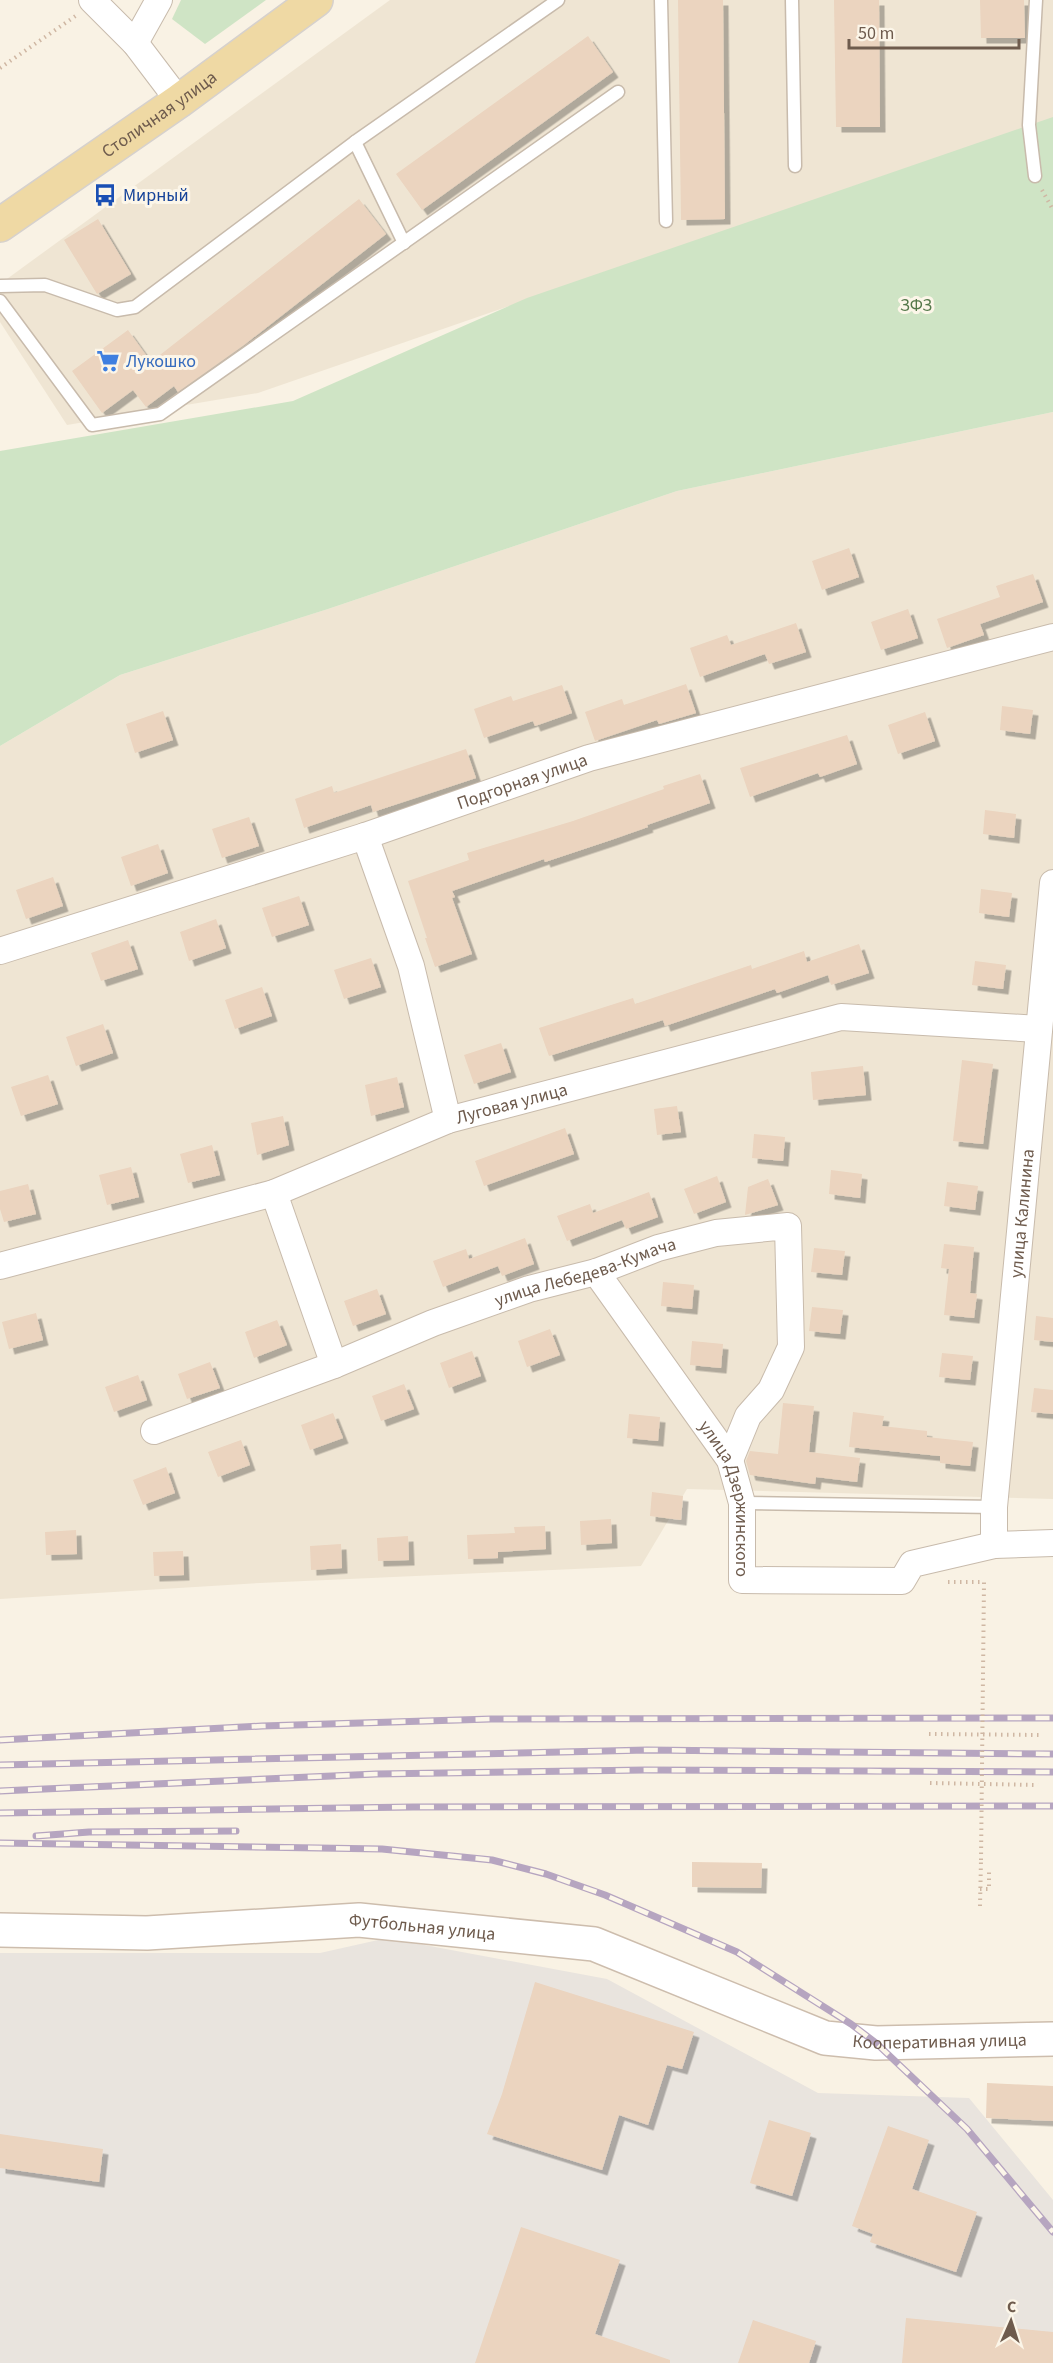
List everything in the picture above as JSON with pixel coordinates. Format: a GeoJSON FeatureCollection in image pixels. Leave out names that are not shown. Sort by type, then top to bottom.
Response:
{"type":"FeatureCollection","features":[{"type":"Feature","properties":{"kind":"main road","name":"Столичная улица"},"geometry":{"type":"LineString","coordinates":[[0,225],[179,101],[316,0]]}},
{"type":"Feature","properties":{"kind":"street"},"geometry":{"type":"LineString","coordinates":[[135,43],[159,0]]}},
{"type":"Feature","properties":{"kind":"street"},"geometry":{"type":"LineString","coordinates":[[93,1],[135,43],[179,101]]}},
{"type":"Feature","properties":{"kind":"street","name":"Подгорная улица"},"geometry":{"type":"LineString","coordinates":[[0,951],[365,836],[589,758],[1053,638]]}},
{"type":"Feature","properties":{"kind":"street"},"geometry":{"type":"LineString","coordinates":[[365,836],[411,966],[448,1120]]}},
{"type":"Feature","properties":{"kind":"street","name":"улица Калинина"},"geometry":{"type":"LineString","coordinates":[[994,1545],[994,1507],[1053,883]]}},
{"type":"Feature","properties":{"kind":"street","name":"Луговая улица"},"geometry":{"type":"LineString","coordinates":[[0,1266],[274,1193],[448,1120],[841,1017],[1039,1029]]}},
{"type":"Feature","properties":{"kind":"street"},"geometry":{"type":"LineString","coordinates":[[274,1193],[334,1365]]}},
{"type":"Feature","properties":{"kind":"street","name":"улица Лебедева-Кумача"},"geometry":{"type":"LineString","coordinates":[[154,1431],[334,1365],[433,1323],[529,1289],[596,1272],[658,1248],[716,1233],[788,1226],[791,1347],[771,1390],[748,1416],[730,1460]]}},
{"type":"Feature","properties":{"kind":"street","name":"улица Дзержинского"},"geometry":{"type":"LineString","coordinates":[[596,1272],[730,1460],[742,1503],[742,1580],[902,1581],[912,1564],[994,1545],[1053,1543]]}},
{"type":"Feature","properties":{"kind":"street","name":"Футбольная улица"},"geometry":{"type":"LineString","coordinates":[[0,1930],[147,1934],[359,1920],[594,1944],[825,2038]]}},
{"type":"Feature","properties":{"kind":"street","name":"Кооперативная улица"},"geometry":{"type":"LineString","coordinates":[[825,2038],[876,2043],[1053,2039]]}},
{"type":"Feature","properties":{"kind":"lane"},"geometry":{"type":"LineString","coordinates":[[0,286],[45,285],[117,310],[135,308],[355,142],[558,0]]}},
{"type":"Feature","properties":{"kind":"lane"},"geometry":{"type":"LineString","coordinates":[[660,0],[666,221]]}},
{"type":"Feature","properties":{"kind":"lane"},"geometry":{"type":"LineString","coordinates":[[792,0],[795,166]]}},
{"type":"Feature","properties":{"kind":"lane"},"geometry":{"type":"LineString","coordinates":[[1035,176],[1029,125],[1036,0]]}},
{"type":"Feature","properties":{"kind":"lane"},"geometry":{"type":"LineString","coordinates":[[0,302],[92,425],[160,414],[618,92]]}},
{"type":"Feature","properties":{"kind":"lane"},"geometry":{"type":"LineString","coordinates":[[355,142],[404,243]]}},
{"type":"Feature","properties":{"kind":"lane"},"geometry":{"type":"LineString","coordinates":[[742,1503],[994,1507]]}},
{"type":"Feature","properties":{"kind":"path"},"geometry":{"type":"LineString","coordinates":[[0,68],[93,1]]}},
{"type":"Feature","properties":{"kind":"path"},"geometry":{"type":"LineString","coordinates":[[980,1905],[984,1582]]}},
{"type":"Feature","properties":{"kind":"path"},"geometry":{"type":"LineString","coordinates":[[929,1734],[1040,1735]]}},
{"type":"Feature","properties":{"kind":"path"},"geometry":{"type":"LineString","coordinates":[[930,1783],[1038,1785]]}},
{"type":"Feature","properties":{"kind":"path"},"geometry":{"type":"LineString","coordinates":[[980,1889],[989,1889],[989,1872]]}},
{"type":"Feature","properties":{"kind":"shaded area"},"geometry":{"type":"Polygon","coordinates":[[[390,0],[1053,0],[1053,118],[258,393],[67,425],[0,322],[0,284],[390,0]]]}},
{"type":"Feature","properties":{"kind":"shaded area"},"geometry":{"type":"Polygon","coordinates":[[[1053,412],[1053,1499],[687,1489],[641,1566],[260,1583],[0,1599],[0,746],[120,675],[328,609],[677,491],[1053,412]]]}},
{"type":"Feature","properties":{"kind":"shaded area"},"geometry":{"type":"Polygon","coordinates":[[[387,1938],[607,1979],[818,2093],[969,2098],[1053,2200],[1053,2363],[0,2363],[0,1953],[320,1953],[387,1938]]]}},
{"type":"Feature","properties":{"kind":"green space"},"geometry":{"type":"Polygon","coordinates":[[[181,0],[266,0],[205,44],[172,19],[181,0]]]}},
{"type":"Feature","properties":{"kind":"green space","name":"ЗФЗ"},"geometry":{"type":"Polygon","coordinates":[[[1053,117],[1053,412],[677,491],[328,609],[120,675],[0,746],[0,451],[293,401],[527,298],[1053,117]]]}},
{"type":"Feature","properties":{"kind":"building"},"geometry":{"type":"Polygon","coordinates":[[[678,0],[723,0],[725,219],[681,220],[678,0]]]}},
{"type":"Feature","properties":{"kind":"building"},"geometry":{"type":"Polygon","coordinates":[[[834,0],[879,0],[880,127],[836,127],[834,0]]]}},
{"type":"Feature","properties":{"kind":"building"},"geometry":{"type":"Polygon","coordinates":[[[980,0],[1024,0],[1025,38],[981,38],[980,0]]]}},
{"type":"Feature","properties":{"kind":"building"},"geometry":{"type":"Polygon","coordinates":[[[588,36],[613,72],[422,210],[396,174],[588,36]]]}},
{"type":"Feature","properties":{"kind":"building"},"geometry":{"type":"Polygon","coordinates":[[[359,199],[386,234],[244,345],[178,392],[174,386],[146,407],[133,390],[102,413],[72,371],[128,330],[151,362],[359,199]]]}},
{"type":"Feature","properties":{"kind":"building"},"geometry":{"type":"Polygon","coordinates":[[[98,219],[131,274],[97,294],[64,240],[98,219]]]}},
{"type":"Feature","properties":{"kind":"building"},"geometry":{"type":"Polygon","coordinates":[[[849,548],[859,577],[822,590],[812,561],[849,548]]]}},
{"type":"Feature","properties":{"kind":"building"},"geometry":{"type":"Polygon","coordinates":[[[1033,574],[1043,602],[980,624],[984,635],[947,648],[937,619],[1000,597],[996,586],[1033,574]]]}},
{"type":"Feature","properties":{"kind":"building"},"geometry":{"type":"Polygon","coordinates":[[[908,609],[918,638],[881,650],[871,622],[908,609]]]}},
{"type":"Feature","properties":{"kind":"building"},"geometry":{"type":"Polygon","coordinates":[[[796,623],[806,652],[769,664],[765,654],[700,677],[690,648],[727,635],[731,645],[796,623]]]}},
{"type":"Feature","properties":{"kind":"building"},"geometry":{"type":"Polygon","coordinates":[[[686,684],[696,713],[659,724],[657,720],[595,741],[585,712],[622,699],[624,705],[686,684]]]}},
{"type":"Feature","properties":{"kind":"building"},"geometry":{"type":"Polygon","coordinates":[[[562,685],[572,713],[535,726],[533,721],[484,738],[474,709],[511,696],[513,701],[562,685]]]}},
{"type":"Feature","properties":{"kind":"building"},"geometry":{"type":"Polygon","coordinates":[[[1002,706],[1033,710],[1030,734],[1000,730],[1002,706]]]}},
{"type":"Feature","properties":{"kind":"building"},"geometry":{"type":"Polygon","coordinates":[[[163,711],[173,740],[135,753],[126,724],[163,711]]]}},
{"type":"Feature","properties":{"kind":"building"},"geometry":{"type":"Polygon","coordinates":[[[925,712],[935,741],[898,754],[888,725],[925,712]]]}},
{"type":"Feature","properties":{"kind":"building"},"geometry":{"type":"Polygon","coordinates":[[[847,735],[857,764],[820,777],[818,773],[750,797],[740,768],[847,735]]]}},
{"type":"Feature","properties":{"kind":"building"},"geometry":{"type":"Polygon","coordinates":[[[466,749],[476,778],[373,812],[371,805],[304,828],[295,799],[332,786],[334,793],[466,749]]]}},
{"type":"Feature","properties":{"kind":"building"},"geometry":{"type":"Polygon","coordinates":[[[700,774],[710,803],[611,840],[545,862],[544,859],[452,891],[455,897],[452,898],[472,954],[435,967],[408,881],[469,860],[467,853],[573,821],[700,774]]]}},
{"type":"Feature","properties":{"kind":"building"},"geometry":{"type":"Polygon","coordinates":[[[985,810],[1016,814],[1014,838],[983,834],[985,810]]]}},
{"type":"Feature","properties":{"kind":"building"},"geometry":{"type":"Polygon","coordinates":[[[249,817],[259,846],[222,858],[212,829],[249,817]]]}},
{"type":"Feature","properties":{"kind":"building"},"geometry":{"type":"Polygon","coordinates":[[[158,844],[168,873],[131,886],[121,857],[158,844]]]}},
{"type":"Feature","properties":{"kind":"building"},"geometry":{"type":"Polygon","coordinates":[[[53,877],[63,906],[26,919],[16,890],[53,877]]]}},
{"type":"Feature","properties":{"kind":"building"},"geometry":{"type":"Polygon","coordinates":[[[981,889],[1012,893],[1009,917],[979,913],[981,889]]]}},
{"type":"Feature","properties":{"kind":"building"},"geometry":{"type":"Polygon","coordinates":[[[299,896],[309,925],[272,937],[262,908],[299,896]]]}},
{"type":"Feature","properties":{"kind":"building"},"geometry":{"type":"Polygon","coordinates":[[[216,919],[226,948],[189,961],[180,932],[216,919]]]}},
{"type":"Feature","properties":{"kind":"building"},"geometry":{"type":"Polygon","coordinates":[[[128,940],[138,969],[101,981],[91,953],[128,940]]]}},
{"type":"Feature","properties":{"kind":"building"},"geometry":{"type":"Polygon","coordinates":[[[859,944],[869,973],[831,985],[828,975],[777,993],[775,989],[665,1026],[663,1020],[549,1056],[539,1028],[633,998],[635,1004],[751,965],[752,969],[804,951],[807,962],[859,944]]]}},
{"type":"Feature","properties":{"kind":"building"},"geometry":{"type":"Polygon","coordinates":[[[371,958],[381,987],[344,999],[334,970],[371,958]]]}},
{"type":"Feature","properties":{"kind":"building"},"geometry":{"type":"Polygon","coordinates":[[[975,961],[1006,965],[1003,989],[972,985],[975,961]]]}},
{"type":"Feature","properties":{"kind":"building"},"geometry":{"type":"Polygon","coordinates":[[[262,987],[272,1016],[235,1029],[225,1000],[262,987]]]}},
{"type":"Feature","properties":{"kind":"building"},"geometry":{"type":"Polygon","coordinates":[[[103,1024],[113,1053],[76,1066],[66,1037],[103,1024]]]}},
{"type":"Feature","properties":{"kind":"building"},"geometry":{"type":"Polygon","coordinates":[[[501,1043],[511,1072],[474,1084],[464,1055],[501,1043]]]}},
{"type":"Feature","properties":{"kind":"building"},"geometry":{"type":"Polygon","coordinates":[[[962,1060],[993,1064],[983,1144],[953,1141],[962,1060]]]}},
{"type":"Feature","properties":{"kind":"building"},"geometry":{"type":"Polygon","coordinates":[[[863,1066],[866,1095],[813,1100],[811,1072],[863,1066]]]}},
{"type":"Feature","properties":{"kind":"building"},"geometry":{"type":"Polygon","coordinates":[[[48,1075],[58,1104],[21,1116],[11,1087],[48,1075]]]}},
{"type":"Feature","properties":{"kind":"building"},"geometry":{"type":"Polygon","coordinates":[[[397,1077],[404,1107],[371,1116],[365,1085],[397,1077]]]}},
{"type":"Feature","properties":{"kind":"building"},"geometry":{"type":"Polygon","coordinates":[[[677,1106],[681,1132],[657,1135],[654,1109],[677,1106]]]}},
{"type":"Feature","properties":{"kind":"building"},"geometry":{"type":"Polygon","coordinates":[[[283,1116],[289,1145],[257,1155],[251,1123],[283,1116]]]}},
{"type":"Feature","properties":{"kind":"building"},"geometry":{"type":"Polygon","coordinates":[[[565,1128],[574,1154],[484,1186],[475,1161],[565,1128]]]}},
{"type":"Feature","properties":{"kind":"building"},"geometry":{"type":"Polygon","coordinates":[[[754,1134],[785,1137],[783,1161],[752,1158],[754,1134]]]}},
{"type":"Feature","properties":{"kind":"building"},"geometry":{"type":"Polygon","coordinates":[[[212,1145],[220,1175],[188,1183],[180,1154],[212,1145]]]}},
{"type":"Feature","properties":{"kind":"building"},"geometry":{"type":"Polygon","coordinates":[[[131,1167],[139,1197],[107,1205],[99,1175],[131,1167]]]}},
{"type":"Feature","properties":{"kind":"building"},"geometry":{"type":"Polygon","coordinates":[[[831,1170],[862,1174],[860,1198],[829,1194],[831,1170]]]}},
{"type":"Feature","properties":{"kind":"building"},"geometry":{"type":"Polygon","coordinates":[[[717,1176],[726,1202],[694,1214],[684,1189],[717,1176]]]}},
{"type":"Feature","properties":{"kind":"building"},"geometry":{"type":"Polygon","coordinates":[[[768,1179],[778,1205],[745,1215],[748,1187],[768,1179]]]}},
{"type":"Feature","properties":{"kind":"building"},"geometry":{"type":"Polygon","coordinates":[[[947,1182],[978,1186],[975,1210],[944,1206],[947,1182]]]}},
{"type":"Feature","properties":{"kind":"building"},"geometry":{"type":"Polygon","coordinates":[[[28,1184],[36,1214],[4,1222],[0,1209],[0,1191],[28,1184]]]}},
{"type":"Feature","properties":{"kind":"building"},"geometry":{"type":"Polygon","coordinates":[[[649,1192],[658,1217],[626,1229],[622,1220],[567,1241],[557,1216],[590,1204],[593,1213],[649,1192]]]}},
{"type":"Feature","properties":{"kind":"building"},"geometry":{"type":"Polygon","coordinates":[[[525,1238],[534,1264],[502,1276],[498,1266],[443,1287],[433,1261],[466,1249],[469,1259],[525,1238]]]}},
{"type":"Feature","properties":{"kind":"building"},"geometry":{"type":"Polygon","coordinates":[[[944,1244],[974,1247],[970,1293],[977,1294],[974,1318],[944,1315],[949,1269],[941,1268],[944,1244]]]}},
{"type":"Feature","properties":{"kind":"building"},"geometry":{"type":"Polygon","coordinates":[[[814,1248],[845,1251],[842,1275],[811,1272],[814,1248]]]}},
{"type":"Feature","properties":{"kind":"building"},"geometry":{"type":"Polygon","coordinates":[[[663,1282],[694,1285],[692,1309],[661,1306],[663,1282]]]}},
{"type":"Feature","properties":{"kind":"building"},"geometry":{"type":"Polygon","coordinates":[[[377,1289],[386,1314],[353,1326],[344,1301],[377,1289]]]}},
{"type":"Feature","properties":{"kind":"building"},"geometry":{"type":"Polygon","coordinates":[[[812,1307],[843,1310],[840,1334],[809,1331],[812,1307]]]}},
{"type":"Feature","properties":{"kind":"building"},"geometry":{"type":"Polygon","coordinates":[[[36,1313],[43,1340],[9,1349],[2,1322],[36,1313]]]}},
{"type":"Feature","properties":{"kind":"building"},"geometry":{"type":"Polygon","coordinates":[[[1036,1316],[1053,1318],[1053,1342],[1034,1340],[1036,1316]]]}},
{"type":"Feature","properties":{"kind":"building"},"geometry":{"type":"Polygon","coordinates":[[[277,1320],[287,1345],[254,1358],[245,1332],[277,1320]]]}},
{"type":"Feature","properties":{"kind":"building"},"geometry":{"type":"Polygon","coordinates":[[[550,1329],[560,1355],[527,1367],[518,1341],[550,1329]]]}},
{"type":"Feature","properties":{"kind":"building"},"geometry":{"type":"Polygon","coordinates":[[[692,1341],[723,1344],[721,1368],[690,1365],[692,1341]]]}},
{"type":"Feature","properties":{"kind":"building"},"geometry":{"type":"Polygon","coordinates":[[[472,1351],[481,1376],[449,1388],[440,1363],[472,1351]]]}},
{"type":"Feature","properties":{"kind":"building"},"geometry":{"type":"Polygon","coordinates":[[[942,1353],[973,1356],[970,1380],[939,1377],[942,1353]]]}},
{"type":"Feature","properties":{"kind":"building"},"geometry":{"type":"Polygon","coordinates":[[[210,1362],[220,1388],[187,1399],[178,1374],[210,1362]]]}},
{"type":"Feature","properties":{"kind":"building"},"geometry":{"type":"Polygon","coordinates":[[[138,1375],[147,1400],[114,1412],[105,1387],[138,1375]]]}},
{"type":"Feature","properties":{"kind":"building"},"geometry":{"type":"Polygon","coordinates":[[[404,1384],[414,1409],[381,1421],[372,1396],[404,1384]]]}},
{"type":"Feature","properties":{"kind":"building"},"geometry":{"type":"Polygon","coordinates":[[[1034,1388],[1053,1390],[1053,1414],[1031,1412],[1034,1388]]]}},
{"type":"Feature","properties":{"kind":"building"},"geometry":{"type":"Polygon","coordinates":[[[783,1403],[814,1406],[809,1452],[860,1458],[857,1482],[816,1477],[815,1484],[750,1475],[746,1461],[750,1451],[778,1454],[783,1403]]]}},
{"type":"Feature","properties":{"kind":"building"},"geometry":{"type":"Polygon","coordinates":[[[853,1412],[884,1416],[882,1426],[927,1431],[927,1437],[973,1442],[970,1466],[940,1463],[940,1456],[849,1447],[853,1412]]]}},
{"type":"Feature","properties":{"kind":"building"},"geometry":{"type":"Polygon","coordinates":[[[333,1413],[343,1438],[310,1450],[301,1425],[333,1413]]]}},
{"type":"Feature","properties":{"kind":"building"},"geometry":{"type":"Polygon","coordinates":[[[629,1414],[660,1417],[658,1441],[627,1438],[629,1414]]]}},
{"type":"Feature","properties":{"kind":"building"},"geometry":{"type":"Polygon","coordinates":[[[241,1440],[250,1465],[218,1477],[208,1452],[241,1440]]]}},
{"type":"Feature","properties":{"kind":"building"},"geometry":{"type":"Polygon","coordinates":[[[166,1467],[175,1493],[143,1505],[133,1480],[166,1467]]]}},
{"type":"Feature","properties":{"kind":"building"},"geometry":{"type":"Polygon","coordinates":[[[652,1492],[683,1496],[681,1520],[650,1516],[652,1492]]]}},
{"type":"Feature","properties":{"kind":"building"},"geometry":{"type":"Polygon","coordinates":[[[611,1519],[612,1543],[581,1545],[580,1521],[611,1519]]]}},
{"type":"Feature","properties":{"kind":"building"},"geometry":{"type":"Polygon","coordinates":[[[545,1526],[546,1549],[498,1552],[498,1558],[468,1559],[467,1535],[515,1533],[514,1527],[545,1526]]]}},
{"type":"Feature","properties":{"kind":"building"},"geometry":{"type":"Polygon","coordinates":[[[76,1530],[77,1554],[46,1555],[45,1532],[76,1530]]]}},
{"type":"Feature","properties":{"kind":"building"},"geometry":{"type":"Polygon","coordinates":[[[408,1536],[409,1560],[378,1561],[377,1538],[408,1536]]]}},
{"type":"Feature","properties":{"kind":"building"},"geometry":{"type":"Polygon","coordinates":[[[341,1544],[342,1568],[311,1570],[310,1546],[341,1544]]]}},
{"type":"Feature","properties":{"kind":"building"},"geometry":{"type":"Polygon","coordinates":[[[183,1551],[184,1575],[154,1576],[153,1552],[183,1551]]]}},
{"type":"Feature","properties":{"kind":"building"},"geometry":{"type":"Polygon","coordinates":[[[692,1862],[762,1863],[761,1888],[692,1887],[692,1862]]]}},
{"type":"Feature","properties":{"kind":"building"},"geometry":{"type":"Polygon","coordinates":[[[535,1982],[694,2032],[682,2069],[667,2065],[648,2125],[619,2115],[602,2170],[487,2134],[502,2094],[535,1982]]]}},
{"type":"Feature","properties":{"kind":"building"},"geometry":{"type":"Polygon","coordinates":[[[987,2083],[1053,2086],[1053,2121],[986,2118],[987,2083]]]}},
{"type":"Feature","properties":{"kind":"building"},"geometry":{"type":"Polygon","coordinates":[[[769,2120],[811,2133],[792,2196],[750,2183],[769,2120]]]}},
{"type":"Feature","properties":{"kind":"building"},"geometry":{"type":"Polygon","coordinates":[[[888,2126],[929,2140],[912,2189],[977,2212],[956,2272],[870,2242],[873,2234],[852,2226],[888,2126]]]}},
{"type":"Feature","properties":{"kind":"building"},"geometry":{"type":"Polygon","coordinates":[[[0,2134],[103,2149],[99,2182],[0,2168],[0,2134]]]}},
{"type":"Feature","properties":{"kind":"building"},"geometry":{"type":"Polygon","coordinates":[[[521,2227],[620,2260],[595,2334],[670,2360],[670,2363],[475,2363],[521,2227]]]}},
{"type":"Feature","properties":{"kind":"building"},"geometry":{"type":"Polygon","coordinates":[[[906,2318],[1053,2332],[1053,2363],[902,2363],[906,2318]]]}},
{"type":"Feature","properties":{"kind":"building"},"geometry":{"type":"Polygon","coordinates":[[[753,2320],[816,2341],[809,2363],[738,2363],[753,2320]]]}},
{"type":"Feature","properties":{"kind":"railway"},"geometry":{"type":"LineString","coordinates":[[0,1740],[262,1726],[491,1719],[1053,1718]]}},
{"type":"Feature","properties":{"kind":"railway"},"geometry":{"type":"LineString","coordinates":[[0,1765],[647,1750],[1053,1754]]}},
{"type":"Feature","properties":{"kind":"railway"},"geometry":{"type":"LineString","coordinates":[[0,1791],[376,1774],[645,1770],[1053,1772]]}},
{"type":"Feature","properties":{"kind":"railway"},"geometry":{"type":"LineString","coordinates":[[0,1813],[413,1807],[1053,1806]]}},
{"type":"Feature","properties":{"kind":"railway"},"geometry":{"type":"LineString","coordinates":[[36,1836],[89,1832],[236,1831]]}},
{"type":"Feature","properties":{"kind":"railway"},"geometry":{"type":"LineString","coordinates":[[0,1843],[382,1849],[492,1860],[546,1874],[605,1895],[737,1952],[851,2024],[876,2043],[967,2129],[1053,2232]]}},
{"type":"Feature","properties":{"kind":"place","name":"Мирный"},"geometry":{"type":"Point","coordinates":[105,195]}},
{"type":"Feature","properties":{"kind":"place","name":"Лукошко"},"geometry":{"type":"Point","coordinates":[108,361]}}]}
